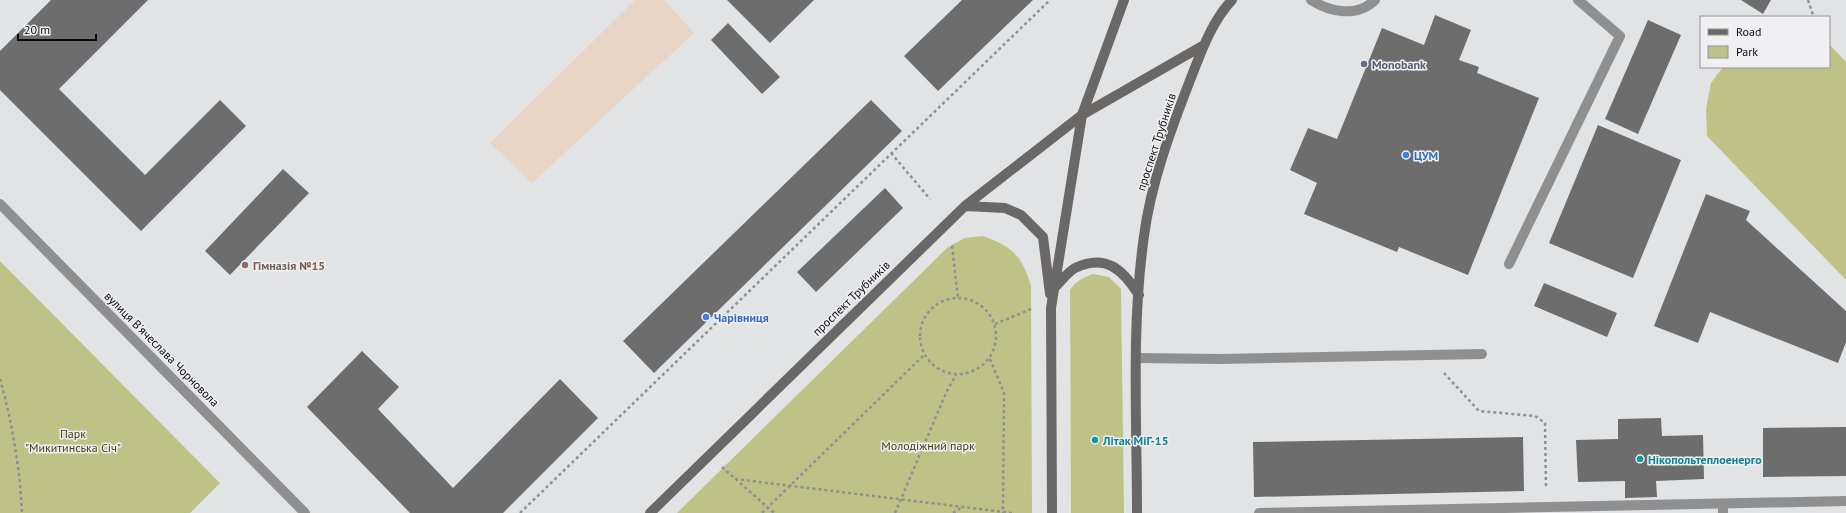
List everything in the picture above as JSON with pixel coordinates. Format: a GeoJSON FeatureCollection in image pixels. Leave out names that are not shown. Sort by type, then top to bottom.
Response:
{"type":"FeatureCollection","features":[{"type":"Feature","properties":{"kind":"main road"},"geometry":{"type":"LineString","coordinates":[[1051,308],[1082,115],[1124,0]]}},
{"type":"Feature","properties":{"kind":"main road","name":"проспект Трубників"},"geometry":{"type":"LineString","coordinates":[[1137,513],[1136,314],[1144,235],[1154,183],[1178,110],[1204,45],[1226,6],[1232,0]]}},
{"type":"Feature","properties":{"kind":"main road","name":"проспект Трубників"},"geometry":{"type":"LineString","coordinates":[[650,513],[708,454],[965,206],[1082,115],[1204,45]]}},
{"type":"Feature","properties":{"kind":"main road"},"geometry":{"type":"LineString","coordinates":[[965,206],[1005,208],[1021,215],[1043,237],[1051,308],[1052,513]]}},
{"type":"Feature","properties":{"kind":"main road"},"geometry":{"type":"LineString","coordinates":[[1054,287],[1074,269],[1095,262],[1111,266],[1128,277],[1139,295]]}},
{"type":"Feature","properties":{"kind":"street"},"geometry":{"type":"LineString","coordinates":[[1311,0],[1320,6],[1336,12],[1358,11],[1375,0]]}},
{"type":"Feature","properties":{"kind":"street"},"geometry":{"type":"LineString","coordinates":[[1509,264],[1620,36],[1578,0]]}},
{"type":"Feature","properties":{"kind":"street","name":"вулиця В'ячеслава Чорновола"},"geometry":{"type":"LineString","coordinates":[[0,204],[305,513]]}},
{"type":"Feature","properties":{"kind":"street"},"geometry":{"type":"LineString","coordinates":[[1137,358],[1220,359],[1482,354]]}},
{"type":"Feature","properties":{"kind":"street"},"geometry":{"type":"LineString","coordinates":[[1259,513],[1723,508],[1846,501]]}},
{"type":"Feature","properties":{"kind":"path"},"geometry":{"type":"LineString","coordinates":[[520,513],[1050,0]]}},
{"type":"Feature","properties":{"kind":"path"},"geometry":{"type":"LineString","coordinates":[[1808,0],[1812,15]]}},
{"type":"Feature","properties":{"kind":"path"},"geometry":{"type":"LineString","coordinates":[[891,153],[930,199]]}},
{"type":"Feature","properties":{"kind":"path"},"geometry":{"type":"LineString","coordinates":[[952,245],[958,298]]}},
{"type":"Feature","properties":{"kind":"path"},"geometry":{"type":"LineString","coordinates":[[958,298],[970,299],[981,305],[989,313],[995,324],[997,336],[995,348],[990,359],[981,368],[969,374],[956,375],[943,372],[932,365],[924,355],[920,342],[920,329],[925,316],[933,306],[945,300],[958,298]]}},
{"type":"Feature","properties":{"kind":"path"},"geometry":{"type":"LineString","coordinates":[[995,324],[1031,309]]}},
{"type":"Feature","properties":{"kind":"path"},"geometry":{"type":"LineString","coordinates":[[762,513],[924,355]]}},
{"type":"Feature","properties":{"kind":"path"},"geometry":{"type":"LineString","coordinates":[[990,359],[1004,393],[1003,512]]}},
{"type":"Feature","properties":{"kind":"path"},"geometry":{"type":"LineString","coordinates":[[1442,371],[1479,411],[1535,416],[1545,423],[1546,510]]}},
{"type":"Feature","properties":{"kind":"path"},"geometry":{"type":"LineString","coordinates":[[895,513],[946,393],[956,375]]}},
{"type":"Feature","properties":{"kind":"path"},"geometry":{"type":"LineString","coordinates":[[0,379],[8,406],[21,492],[22,513]]}},
{"type":"Feature","properties":{"kind":"path"},"geometry":{"type":"LineString","coordinates":[[708,454],[774,513]]}},
{"type":"Feature","properties":{"kind":"path"},"geometry":{"type":"LineString","coordinates":[[735,478],[1012,513]]}},
{"type":"Feature","properties":{"kind":"path"},"geometry":{"type":"LineString","coordinates":[[953,513],[962,507]]}},
{"type":"Feature","properties":{"kind":"shaded area"},"geometry":{"type":"Polygon","coordinates":[[[635,0],[664,0],[694,33],[532,183],[490,143],[635,0]]]}},
{"type":"Feature","properties":{"kind":"green space"},"geometry":{"type":"Polygon","coordinates":[[[1830,45],[1846,62],[1846,280],[1707,136],[1706,109],[1711,83],[1722,68],[1830,68],[1830,45]]]}},
{"type":"Feature","properties":{"kind":"green space","name":"Молодіжний парк"},"geometry":{"type":"Polygon","coordinates":[[[983,236],[1002,244],[1015,254],[1024,267],[1031,286],[1032,513],[677,513],[948,247],[965,238],[983,236]]]}},
{"type":"Feature","properties":{"kind":"green space","name":"Парк \"Микитинська Січ\""},"geometry":{"type":"Polygon","coordinates":[[[0,261],[220,483],[190,513],[0,513],[0,261]]]}},
{"type":"Feature","properties":{"kind":"green space"},"geometry":{"type":"Polygon","coordinates":[[[1093,274],[1109,277],[1121,289],[1124,513],[1071,513],[1070,290],[1080,280],[1093,274]]]}},
{"type":"Feature","properties":{"kind":"building"},"geometry":{"type":"Polygon","coordinates":[[[51,0],[148,0],[59,89],[145,175],[220,100],[246,126],[141,231],[0,90],[0,51],[51,0]]]}},
{"type":"Feature","properties":{"kind":"building"},"geometry":{"type":"Polygon","coordinates":[[[727,0],[814,0],[770,43],[727,0]]]}},
{"type":"Feature","properties":{"kind":"building"},"geometry":{"type":"Polygon","coordinates":[[[962,0],[1033,0],[938,91],[904,56],[962,0]]]}},
{"type":"Feature","properties":{"kind":"building"},"geometry":{"type":"Polygon","coordinates":[[[1741,0],[1771,0],[1763,14],[1741,0]]]}},
{"type":"Feature","properties":{"kind":"building","name":"ЦУМ"},"geometry":{"type":"Polygon","coordinates":[[[1435,15],[1471,30],[1459,60],[1479,67],[1477,73],[1539,98],[1468,275],[1399,247],[1397,252],[1304,214],[1317,183],[1290,170],[1308,128],[1337,139],[1382,28],[1424,45],[1435,15]]]}},
{"type":"Feature","properties":{"kind":"building"},"geometry":{"type":"Polygon","coordinates":[[[1648,20],[1681,35],[1638,134],[1605,119],[1648,20]]]}},
{"type":"Feature","properties":{"kind":"building"},"geometry":{"type":"Polygon","coordinates":[[[728,23],[780,77],[762,94],[711,40],[728,23]]]}},
{"type":"Feature","properties":{"kind":"building"},"geometry":{"type":"Polygon","coordinates":[[[871,100],[902,131],[654,373],[623,341],[871,100]]]}},
{"type":"Feature","properties":{"kind":"building"},"geometry":{"type":"Polygon","coordinates":[[[1598,125],[1681,160],[1633,278],[1549,243],[1598,125]]]}},
{"type":"Feature","properties":{"kind":"building"},"geometry":{"type":"Polygon","coordinates":[[[283,169],[309,193],[230,275],[205,251],[283,169]]]}},
{"type":"Feature","properties":{"kind":"building"},"geometry":{"type":"Polygon","coordinates":[[[885,188],[903,208],[816,292],[797,272],[885,188]]]}},
{"type":"Feature","properties":{"kind":"building"},"geometry":{"type":"Polygon","coordinates":[[[1706,194],[1750,211],[1746,220],[1846,311],[1846,342],[1838,363],[1710,312],[1698,343],[1654,326],[1706,194]]]}},
{"type":"Feature","properties":{"kind":"building"},"geometry":{"type":"Polygon","coordinates":[[[1544,283],[1617,313],[1607,337],[1534,306],[1544,283]]]}},
{"type":"Feature","properties":{"kind":"building"},"geometry":{"type":"Polygon","coordinates":[[[362,351],[399,387],[378,409],[453,488],[560,379],[598,418],[503,513],[410,513],[307,407],[362,351]]]}},
{"type":"Feature","properties":{"kind":"building","name":"Нікопольтеплоенерго"},"geometry":{"type":"Polygon","coordinates":[[[1661,418],[1662,436],[1703,435],[1704,479],[1656,481],[1657,497],[1625,498],[1625,481],[1578,482],[1576,440],[1618,439],[1618,419],[1661,418]]]}},
{"type":"Feature","properties":{"kind":"building"},"geometry":{"type":"Polygon","coordinates":[[[1846,427],[1846,476],[1763,477],[1763,428],[1846,427]]]}},
{"type":"Feature","properties":{"kind":"building"},"geometry":{"type":"Polygon","coordinates":[[[1523,437],[1524,491],[1254,497],[1253,442],[1523,437]]]}},
{"type":"Feature","properties":{"kind":"place","name":"Monobank"},"geometry":{"type":"Point","coordinates":[1364,64]}},
{"type":"Feature","properties":{"kind":"place","name":"ЦУМ"},"geometry":{"type":"Point","coordinates":[1406,155]}},
{"type":"Feature","properties":{"kind":"place","name":"Гімназія №15"},"geometry":{"type":"Point","coordinates":[245,265]}},
{"type":"Feature","properties":{"kind":"place","name":"Чарівниця"},"geometry":{"type":"Point","coordinates":[706,317]}},
{"type":"Feature","properties":{"kind":"place","name":"Літак МіГ-15"},"geometry":{"type":"Point","coordinates":[1095,440]}},
{"type":"Feature","properties":{"kind":"place","name":"Нікопольтеплоенерго"},"geometry":{"type":"Point","coordinates":[1640,459]}}]}
